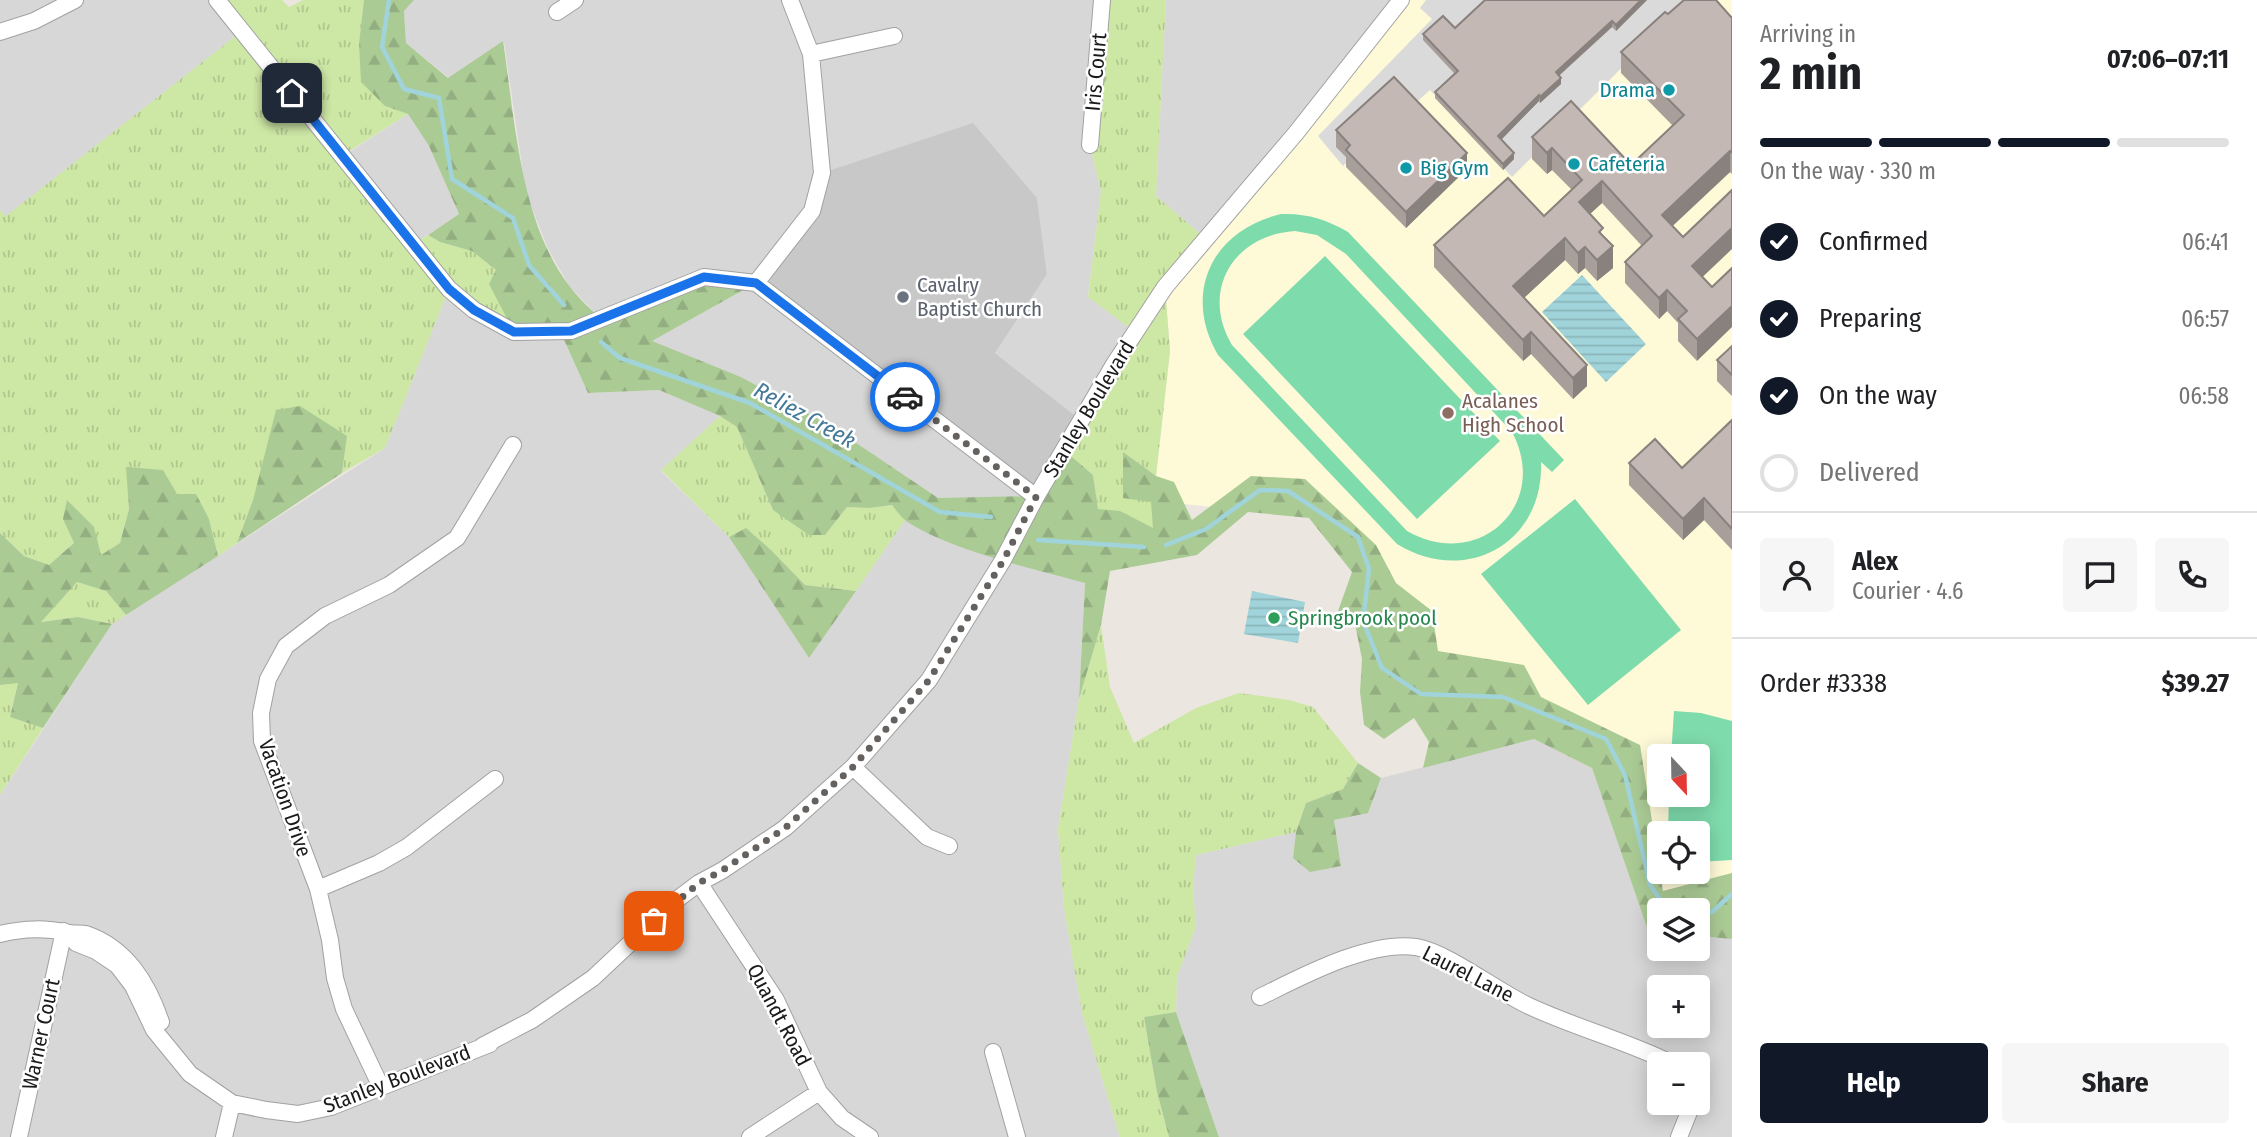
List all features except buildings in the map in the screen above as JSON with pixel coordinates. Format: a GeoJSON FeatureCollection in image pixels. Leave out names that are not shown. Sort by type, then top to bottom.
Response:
{"type":"FeatureCollection","features":[{"type":"Feature","properties":{"kind":"street"},"geometry":{"type":"LineString","coordinates":[[0,32],[34,21],[75,0]]}},
{"type":"Feature","properties":{"kind":"street"},"geometry":{"type":"LineString","coordinates":[[217,0],[449,289],[474,310],[514,332],[571,331],[704,277],[756,283],[1036,497]]}},
{"type":"Feature","properties":{"kind":"street"},"geometry":{"type":"LineString","coordinates":[[557,12],[576,0]]}},
{"type":"Feature","properties":{"kind":"street"},"geometry":{"type":"LineString","coordinates":[[756,283],[812,211],[822,173],[811,54],[790,0]]}},
{"type":"Feature","properties":{"kind":"street","name":"Iris Court"},"geometry":{"type":"LineString","coordinates":[[1090,145],[1102,0]]}},
{"type":"Feature","properties":{"kind":"street","name":"Stanley Boulevard"},"geometry":{"type":"LineString","coordinates":[[0,934],[24,928],[83,933],[103,941],[124,956],[140,977],[151,996],[169,1046],[190,1074],[232,1103],[266,1111],[298,1114],[331,1107],[538,1026],[584,992],[593,978],[675,901],[785,828],[853,767],[929,680],[1003,561],[1036,497],[1113,366],[1165,287],[1296,133],[1401,0]]}},
{"type":"Feature","properties":{"kind":"street"},"geometry":{"type":"LineString","coordinates":[[811,54],[894,36]]}},
{"type":"Feature","properties":{"kind":"street","name":"Vacation Drive"},"geometry":{"type":"LineString","coordinates":[[381,1087],[344,1009],[335,978],[330,940],[318,889],[262,741],[261,713],[268,679],[286,646],[325,616],[389,585],[457,538],[513,445]]}},
{"type":"Feature","properties":{"kind":"street"},"geometry":{"type":"LineString","coordinates":[[853,767],[927,837],[949,846]]}},
{"type":"Feature","properties":{"kind":"street"},"geometry":{"type":"LineString","coordinates":[[318,889],[407,848],[495,779]]}},
{"type":"Feature","properties":{"kind":"street","name":"Quandt Road"},"geometry":{"type":"LineString","coordinates":[[699,883],[776,1000],[819,1093],[842,1118],[870,1137]]}},
{"type":"Feature","properties":{"kind":"street","name":"Warner Court"},"geometry":{"type":"LineString","coordinates":[[19,1137],[67,932]]}},
{"type":"Feature","properties":{"kind":"street","name":"Laurel Lane"},"geometry":{"type":"LineString","coordinates":[[1260,997],[1319,968],[1382,947],[1416,947],[1439,956],[1529,1006],[1647,1054]]}},
{"type":"Feature","properties":{"kind":"street"},"geometry":{"type":"LineString","coordinates":[[993,1052],[1017,1137]]}},
{"type":"Feature","properties":{"kind":"street"},"geometry":{"type":"LineString","coordinates":[[750,1137],[819,1093]]}},
{"type":"Feature","properties":{"kind":"street"},"geometry":{"type":"LineString","coordinates":[[224,1137],[232,1103]]}},
{"type":"Feature","properties":{"kind":"street"},"geometry":{"type":"LineString","coordinates":[[1679,1137],[1688,1115]]}},
{"type":"Feature","properties":{"kind":"shaded area"},"geometry":{"type":"Polygon","coordinates":[[[0,0],[217,0],[242,31],[6,217],[0,210],[0,0]]]}},
{"type":"Feature","properties":{"kind":"shaded area"},"geometry":{"type":"Polygon","coordinates":[[[414,0],[1102,0],[1090,145],[1101,191],[1088,296],[1135,332],[1082,421],[995,353],[1047,273],[1037,198],[822,173],[1034,496],[938,499],[831,426],[741,377],[651,341],[755,284],[601,319],[570,287],[548,249],[526,193],[504,42],[449,78],[406,43],[404,11],[414,0]]]}},
{"type":"Feature","properties":{"kind":"shaded area"},"geometry":{"type":"Polygon","coordinates":[[[1166,0],[1401,0],[1205,238],[1156,196],[1166,0]]]}},
{"type":"Feature","properties":{"kind":"shaded area","name":"Acalanes High School"},"geometry":{"type":"Polygon","coordinates":[[[1401,0],[1732,0],[1732,873],[1710,879],[1710,821],[1652,821],[1650,807],[1710,807],[1710,744],[1647,744],[1647,789],[1640,745],[1430,665],[1310,518],[1158,501],[1156,476],[1170,351],[1165,287],[1401,0]]]}},
{"type":"Feature","properties":{"kind":"shaded area"},"geometry":{"type":"Polygon","coordinates":[[[1426,0],[1690,0],[1512,177],[1430,90],[1411,107],[1407,105],[1343,166],[1318,136],[1432,19],[1420,8],[1426,0]]]}},
{"type":"Feature","properties":{"kind":"shaded area"},"geometry":{"type":"Polygon","coordinates":[[[408,114],[429,146],[459,214],[414,244],[343,156],[408,114]]]}},
{"type":"Feature","properties":{"kind":"shaded area","name":"Cavalry Baptist Church"},"geometry":{"type":"Polygon","coordinates":[[[973,123],[1037,198],[1047,274],[995,353],[1082,421],[1034,496],[756,283],[812,211],[822,173],[973,123]]]}},
{"type":"Feature","properties":{"kind":"shaded area"},"geometry":{"type":"Polygon","coordinates":[[[449,289],[560,331],[588,393],[659,390],[720,416],[661,471],[729,537],[809,658],[905,520],[942,540],[1085,583],[1079,699],[1058,829],[1064,908],[1082,1013],[1120,1137],[0,1137],[0,795],[112,624],[385,448],[449,289]]]}},
{"type":"Feature","properties":{"kind":"shaded area"},"geometry":{"type":"Polygon","coordinates":[[[1534,739],[1592,768],[1647,926],[1647,961],[1710,961],[1710,937],[1732,939],[1732,1137],[1219,1137],[1176,1012],[1177,977],[1196,926],[1193,888],[1196,855],[1296,832],[1293,858],[1341,865],[1334,820],[1368,812],[1381,778],[1534,739]]]}},
{"type":"Feature","properties":{"kind":"shaded area","name":"Acalanes High School"},"geometry":{"type":"Polygon","coordinates":[[[1662,884],[1690,884],[1663,891],[1662,884]]]}},
{"type":"Feature","properties":{"kind":"green space"},"geometry":{"type":"Polygon","coordinates":[[[217,0],[282,0],[289,7],[303,0],[364,0],[359,43],[385,106],[408,114],[343,155],[413,244],[428,235],[440,242],[472,251],[496,270],[514,332],[449,289],[385,448],[342,473],[347,436],[253,500],[237,543],[218,556],[209,519],[177,494],[127,467],[129,509],[120,543],[101,555],[63,519],[74,543],[49,565],[24,556],[0,533],[0,210],[6,216],[242,31],[217,0]]]}},
{"type":"Feature","properties":{"kind":"green space"},"geometry":{"type":"Polygon","coordinates":[[[364,0],[414,0],[404,11],[406,43],[448,78],[503,41],[516,137],[530,202],[554,262],[581,300],[601,319],[704,277],[756,283],[652,341],[741,377],[831,426],[938,498],[1034,496],[1064,450],[1093,475],[1098,509],[1120,511],[1153,528],[1151,502],[1123,498],[1123,452],[1156,476],[1174,482],[1192,520],[1251,476],[1305,479],[1376,545],[1396,583],[1432,611],[1438,651],[1524,665],[1541,697],[1640,745],[1647,807],[1650,807],[1652,821],[1647,821],[1647,884],[1662,884],[1663,891],[1690,884],[1710,884],[1710,879],[1732,873],[1732,939],[1710,937],[1710,898],[1647,898],[1647,927],[1592,768],[1534,739],[1423,768],[1429,742],[1414,718],[1384,739],[1364,725],[1360,692],[1362,659],[1354,619],[1338,611],[1352,572],[1309,518],[1248,512],[1197,555],[1110,571],[1101,625],[1079,699],[1085,583],[992,558],[945,541],[906,521],[892,505],[847,507],[825,535],[809,535],[773,510],[737,427],[720,416],[659,390],[588,393],[560,331],[514,332],[489,284],[496,270],[472,251],[440,242],[428,235],[459,214],[429,146],[408,114],[385,106],[361,82],[359,43],[364,0]]]}},
{"type":"Feature","properties":{"kind":"green space"},"geometry":{"type":"Polygon","coordinates":[[[1102,0],[1166,0],[1156,196],[1205,238],[1165,287],[1170,351],[1156,476],[1124,453],[1155,502],[1154,528],[1098,509],[1093,475],[1064,450],[1135,332],[1088,297],[1101,191],[1090,145],[1102,0]]]}},
{"type":"Feature","properties":{"kind":"green space"},"geometry":{"type":"Polygon","coordinates":[[[1281,214],[1299,215],[1324,220],[1348,232],[1564,460],[1552,472],[1541,462],[1538,491],[1529,515],[1515,535],[1496,549],[1473,558],[1449,560],[1423,556],[1397,544],[1218,355],[1208,332],[1203,309],[1204,287],[1210,267],[1221,249],[1237,234],[1257,222],[1281,214]],[[1295,231],[1273,235],[1254,243],[1239,255],[1228,269],[1222,286],[1220,305],[1223,325],[1232,345],[1407,531],[1433,542],[1459,543],[1482,537],[1501,524],[1515,506],[1522,484],[1522,459],[1512,432],[1346,254],[1317,235],[1295,231]]]}},
{"type":"Feature","properties":{"kind":"green space"},"geometry":{"type":"Polygon","coordinates":[[[1325,256],[1500,441],[1417,519],[1243,334],[1325,256]]]}},
{"type":"Feature","properties":{"kind":"green space"},"geometry":{"type":"Polygon","coordinates":[[[300,406],[347,436],[342,473],[237,543],[253,500],[276,410],[300,406]]]}},
{"type":"Feature","properties":{"kind":"green space"},"geometry":{"type":"Polygon","coordinates":[[[720,416],[737,427],[773,510],[825,535],[847,507],[892,505],[905,520],[856,591],[805,585],[747,529],[729,537],[661,470],[720,416]]]}},
{"type":"Feature","properties":{"kind":"green space"},"geometry":{"type":"Polygon","coordinates":[[[126,467],[163,470],[177,494],[196,494],[209,519],[218,556],[126,615],[106,591],[77,582],[41,622],[78,617],[112,624],[43,728],[10,717],[18,683],[0,685],[0,533],[24,556],[49,565],[74,543],[63,519],[67,500],[94,527],[101,555],[120,543],[129,509],[126,467]]]}},
{"type":"Feature","properties":{"kind":"green space"},"geometry":{"type":"Polygon","coordinates":[[[1575,499],[1681,630],[1588,705],[1481,574],[1575,499]]]}},
{"type":"Feature","properties":{"kind":"green space"},"geometry":{"type":"Polygon","coordinates":[[[746,528],[805,585],[856,591],[809,658],[729,537],[746,528]]]}},
{"type":"Feature","properties":{"kind":"green space"},"geometry":{"type":"Polygon","coordinates":[[[77,582],[106,591],[126,615],[112,624],[78,617],[40,622],[77,582]]]}},
{"type":"Feature","properties":{"kind":"green space"},"geometry":{"type":"Polygon","coordinates":[[[1101,625],[1110,687],[1134,743],[1196,708],[1239,693],[1289,700],[1313,707],[1358,763],[1343,789],[1306,803],[1296,832],[1196,855],[1193,888],[1196,926],[1177,977],[1176,1012],[1144,1017],[1157,1092],[1169,1137],[1120,1137],[1082,1013],[1064,908],[1058,829],[1079,699],[1101,625]]]}},
{"type":"Feature","properties":{"kind":"green space"},"geometry":{"type":"Polygon","coordinates":[[[18,682],[10,717],[43,728],[0,795],[0,685],[18,682]]]}},
{"type":"Feature","properties":{"kind":"green space"},"geometry":{"type":"Polygon","coordinates":[[[1674,711],[1701,713],[1732,721],[1732,860],[1710,861],[1710,821],[1668,821],[1669,807],[1710,807],[1710,744],[1672,744],[1674,711]]]}},
{"type":"Feature","properties":{"kind":"green space"},"geometry":{"type":"Polygon","coordinates":[[[1358,763],[1381,778],[1368,813],[1334,820],[1341,866],[1310,872],[1293,858],[1296,832],[1306,803],[1343,789],[1358,763]]]}},
{"type":"Feature","properties":{"kind":"green space"},"geometry":{"type":"Polygon","coordinates":[[[1176,1012],[1219,1137],[1169,1137],[1157,1092],[1144,1017],[1176,1012]]]}},
{"type":"Feature","properties":{"kind":"water"},"geometry":{"type":"Polygon","coordinates":[[[1582,275],[1646,344],[1606,382],[1542,312],[1582,275]]]}},
{"type":"Feature","properties":{"kind":"water","name":"Springbrook pool"},"geometry":{"type":"Polygon","coordinates":[[[1252,591],[1305,602],[1298,643],[1244,634],[1252,591]]]}},
{"type":"Feature","properties":{"kind":"waterway","name":"Reliez Creek"},"geometry":{"type":"LineString","coordinates":[[389,0],[382,47],[404,89],[439,98],[452,179],[513,218],[529,265],[564,305]]}},
{"type":"Feature","properties":{"kind":"waterway","name":"Reliez Creek"},"geometry":{"type":"LineString","coordinates":[[601,342],[620,358],[750,403],[940,512],[991,517]]}},
{"type":"Feature","properties":{"kind":"waterway","name":"Reliez Creek"},"geometry":{"type":"LineString","coordinates":[[1166,545],[1206,529],[1260,490],[1288,491],[1358,537],[1369,569],[1363,621],[1382,668],[1421,694],[1503,697],[1606,739],[1625,775],[1650,885],[1659,898]]}},
{"type":"Feature","properties":{"kind":"waterway","name":"Reliez Creek"},"geometry":{"type":"LineString","coordinates":[[1038,540],[1144,547]]}},
{"type":"Feature","properties":{"kind":"waterway","name":"Reliez Creek"},"geometry":{"type":"LineString","coordinates":[[1710,912],[1732,894]]}},
{"type":"Feature","properties":{"kind":"way so far"},"geometry":{"type":"LineString","coordinates":[[654,921],[699,883],[785,828],[853,767],[929,680],[1003,561],[1036,497],[905,397]]}},
{"type":"Feature","properties":{"kind":"place","name":"Drama"},"geometry":{"type":"Point","coordinates":[1669,90]}},
{"type":"Feature","properties":{"kind":"place","name":"Cafeteria"},"geometry":{"type":"Point","coordinates":[1574,164]}},
{"type":"Feature","properties":{"kind":"place","name":"Big Gym"},"geometry":{"type":"Point","coordinates":[1406,168]}},
{"type":"Feature","properties":{"kind":"place","name":"Cavalry Baptist Church"},"geometry":{"type":"Point","coordinates":[903,297]}},
{"type":"Feature","properties":{"kind":"place","name":"Acalanes High School"},"geometry":{"type":"Point","coordinates":[1448,413]}},
{"type":"Feature","properties":{"kind":"place","name":"Springbrook pool"},"geometry":{"type":"Point","coordinates":[1274,618]}},
{"type":"Feature","properties":{"kind":"route"},"geometry":{"type":"LineString","coordinates":[[292,93],[449,289],[474,310],[514,332],[571,331],[704,277],[756,283],[905,397]]}}]}
